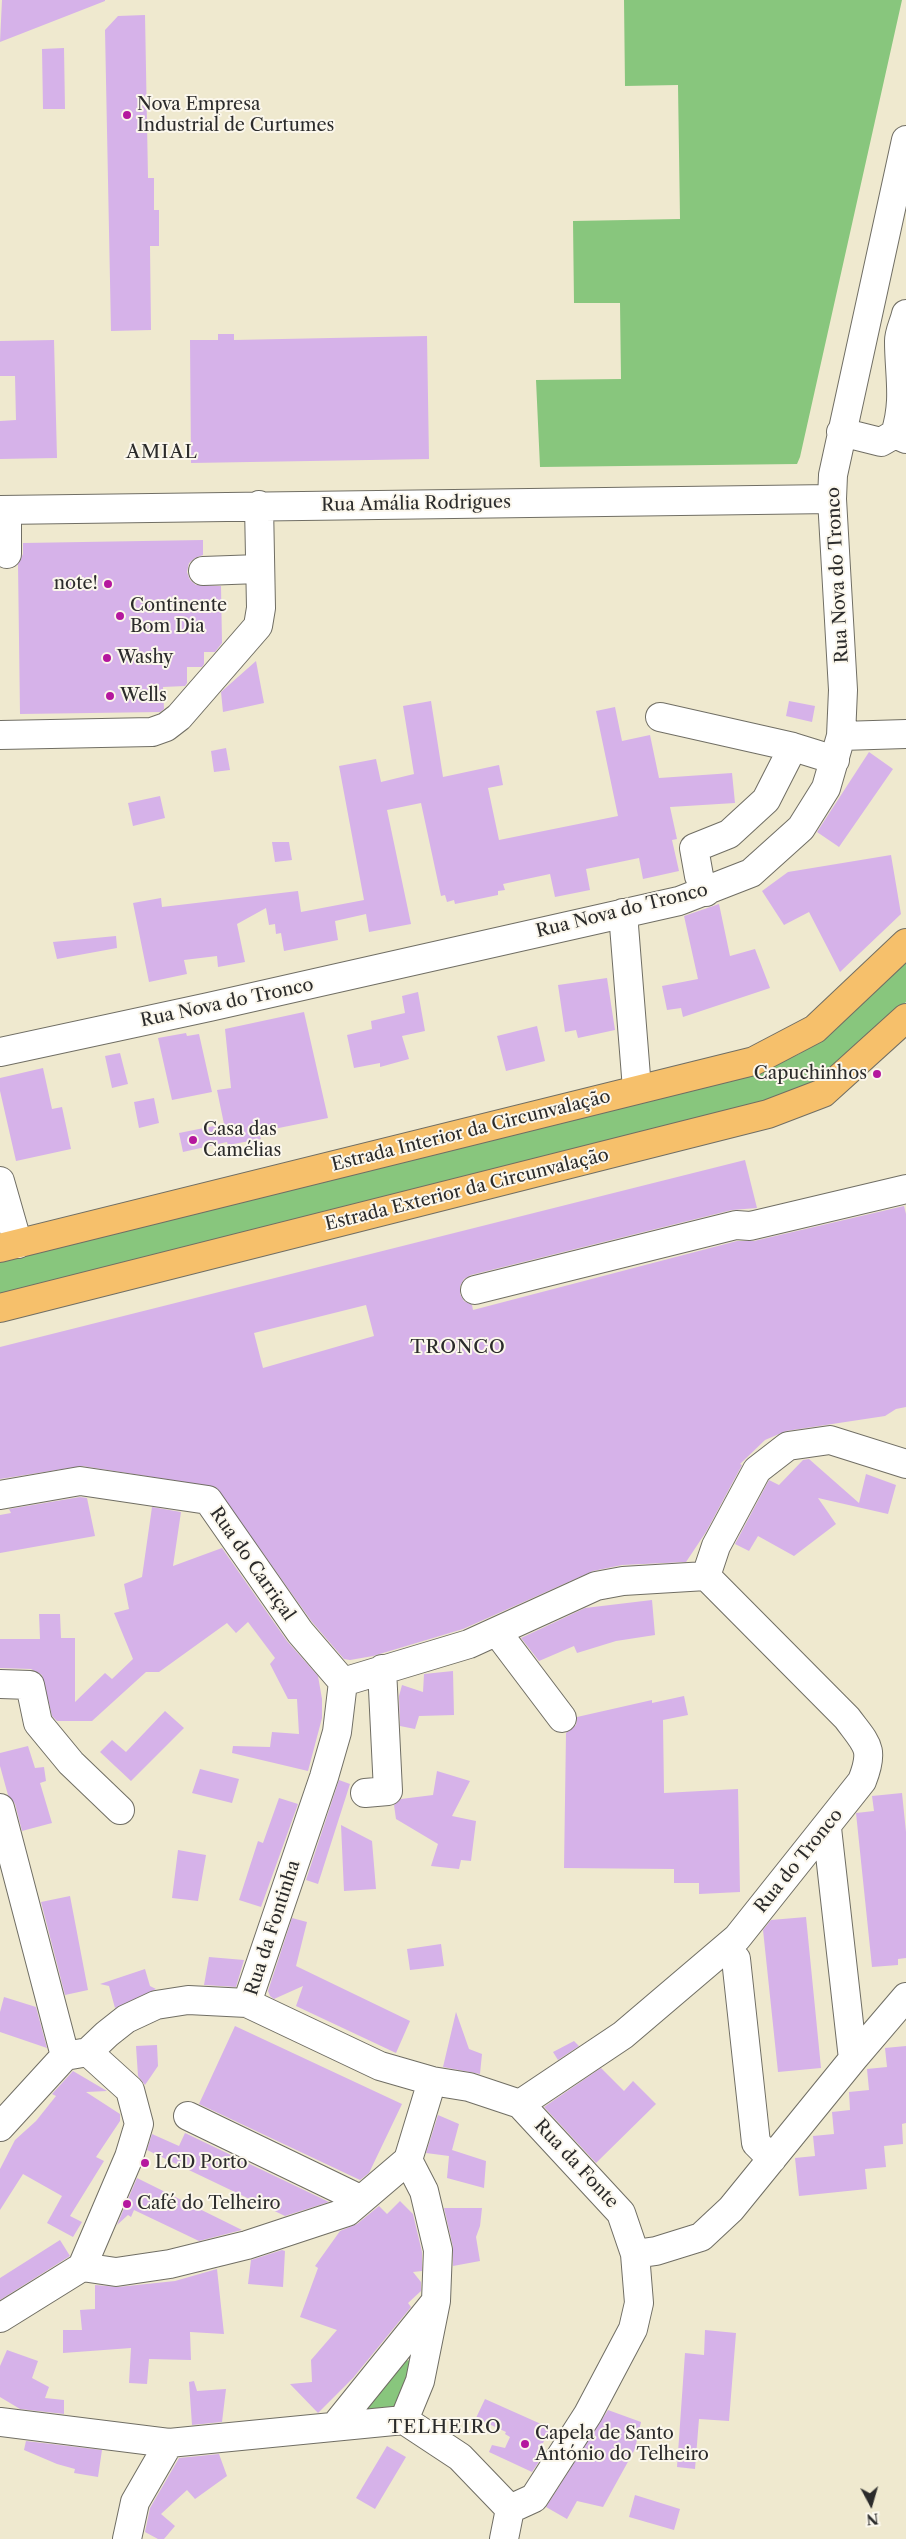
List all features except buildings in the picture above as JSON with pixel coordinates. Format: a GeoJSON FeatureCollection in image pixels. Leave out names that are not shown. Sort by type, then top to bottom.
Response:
{"type":"FeatureCollection","features":[{"type":"Feature","properties":{"kind":"main road","name":"Estrada Interior da Circunvalação"},"geometry":{"type":"LineString","coordinates":[[9,1246],[754,1061],[815,1029],[906,943]]}},
{"type":"Feature","properties":{"kind":"main road","name":"Estrada Exterior da Circunvalação"},"geometry":{"type":"LineString","coordinates":[[0,1308],[768,1114],[823,1093],[906,1018]]}},
{"type":"Feature","properties":{"kind":"street","name":"Rua Nova do Tronco"},"geometry":{"type":"LineString","coordinates":[[0,1052],[623,913],[706,892],[751,873],[800,828],[826,788],[838,748],[843,690],[832,499],[833,474],[906,140]]}},
{"type":"Feature","properties":{"kind":"street"},"geometry":{"type":"LineString","coordinates":[[841,432],[881,442],[901,437],[903,397],[899,339],[906,314]]}},
{"type":"Feature","properties":{"kind":"street","name":"Rua Amália Rodrigues"},"geometry":{"type":"LineString","coordinates":[[4,510],[832,499]]}},
{"type":"Feature","properties":{"kind":"street"},"geometry":{"type":"LineString","coordinates":[[0,735],[152,732],[166,727],[179,716],[258,626],[260,608],[259,506]]}},
{"type":"Feature","properties":{"kind":"street"},"geometry":{"type":"LineString","coordinates":[[4,510],[7,554]]}},
{"type":"Feature","properties":{"kind":"street"},"geometry":{"type":"LineString","coordinates":[[203,571],[259,569]]}},
{"type":"Feature","properties":{"kind":"street"},"geometry":{"type":"LineString","coordinates":[[660,717],[792,747],[838,748],[906,734]]}},
{"type":"Feature","properties":{"kind":"street"},"geometry":{"type":"LineString","coordinates":[[29,734],[60,720],[137,720]]}},
{"type":"Feature","properties":{"kind":"street"},"geometry":{"type":"LineString","coordinates":[[706,892],[699,876],[694,848],[729,834],[766,800],[792,747]]}},
{"type":"Feature","properties":{"kind":"street"},"geometry":{"type":"LineString","coordinates":[[623,913],[636,1089]]}},
{"type":"Feature","properties":{"kind":"street"},"geometry":{"type":"LineString","coordinates":[[0,1181],[9,1246]]}},
{"type":"Feature","properties":{"kind":"street"},"geometry":{"type":"LineString","coordinates":[[475,1290],[736,1225],[750,1226],[906,1189]]}},
{"type":"Feature","properties":{"kind":"street"},"geometry":{"type":"LineString","coordinates":[[343,1682],[468,1644],[596,1586],[623,1581],[706,1576],[716,1546],[757,1470],[788,1446],[830,1440],[906,1464]]}},
{"type":"Feature","properties":{"kind":"street","name":"Rua do Carriçal"},"geometry":{"type":"LineString","coordinates":[[0,1495],[80,1482],[208,1500],[298,1630],[343,1682]]}},
{"type":"Feature","properties":{"kind":"street","name":"Rua do Tronco"},"geometry":{"type":"LineString","coordinates":[[520,2104],[623,2035],[737,1938],[862,1782],[870,1760],[866,1744],[847,1718],[706,1576]]}},
{"type":"Feature","properties":{"kind":"street"},"geometry":{"type":"LineString","coordinates":[[497,1632],[562,1718]]}},
{"type":"Feature","properties":{"kind":"street"},"geometry":{"type":"LineString","coordinates":[[365,1793],[388,1790],[382,1669]]}},
{"type":"Feature","properties":{"kind":"street","name":"Rua da Fontinha"},"geometry":{"type":"LineString","coordinates":[[343,1682],[337,1732],[324,1777],[247,2003],[380,2066],[432,2081]]}},
{"type":"Feature","properties":{"kind":"street"},"geometry":{"type":"LineString","coordinates":[[0,1684],[30,1685],[38,1723],[71,1763],[120,1810]]}},
{"type":"Feature","properties":{"kind":"street"},"geometry":{"type":"LineString","coordinates":[[0,1808],[77,2054],[130,2090],[139,2124],[129,2158],[82,2266],[0,2318]]}},
{"type":"Feature","properties":{"kind":"street"},"geometry":{"type":"LineString","coordinates":[[827,1828],[853,2058]]}},
{"type":"Feature","properties":{"kind":"street"},"geometry":{"type":"LineString","coordinates":[[736,1959],[756,2143],[772,2159]]}},
{"type":"Feature","properties":{"kind":"street"},"geometry":{"type":"LineString","coordinates":[[635,2254],[656,2251],[701,2238],[731,2209],[853,2058],[906,1997]]}},
{"type":"Feature","properties":{"kind":"street"},"geometry":{"type":"LineString","coordinates":[[0,2127],[77,2054],[126,2020],[156,2005],[188,2000],[247,2003]]}},
{"type":"Feature","properties":{"kind":"street"},"geometry":{"type":"LineString","coordinates":[[82,2266],[116,2272],[170,2264],[247,2245],[347,2212],[408,2160],[432,2081]]}},
{"type":"Feature","properties":{"kind":"street","name":"Rua da Fonte"},"geometry":{"type":"LineString","coordinates":[[432,2081],[469,2086],[520,2104],[621,2213],[635,2254],[639,2303],[633,2328],[588,2414],[534,2498],[510,2509]]}},
{"type":"Feature","properties":{"kind":"street"},"geometry":{"type":"LineString","coordinates":[[188,2116],[360,2199]]}},
{"type":"Feature","properties":{"kind":"street"},"geometry":{"type":"LineString","coordinates":[[404,2420],[420,2381],[436,2301],[438,2250],[424,2191],[408,2160]]}},
{"type":"Feature","properties":{"kind":"street"},"geometry":{"type":"LineString","coordinates":[[335,2426],[436,2301]]}},
{"type":"Feature","properties":{"kind":"street"},"geometry":{"type":"LineString","coordinates":[[0,2422],[169,2444],[404,2420],[460,2457],[510,2509],[504,2539]]}},
{"type":"Feature","properties":{"kind":"street"},"geometry":{"type":"LineString","coordinates":[[127,2539],[135,2502],[169,2444]]}},
{"type":"Feature","properties":{"kind":"green space"},"geometry":{"type":"Polygon","coordinates":[[[624,0],[902,0],[797,464],[540,467],[536,380],[621,379],[620,303],[574,303],[573,221],[680,219],[678,85],[625,86],[624,0]]]}},
{"type":"Feature","properties":{"kind":"green space"},"geometry":{"type":"Polygon","coordinates":[[[906,961],[906,1002],[846,1061],[820,1081],[781,1099],[0,1296],[0,1262],[10,1258],[767,1068],[799,1054],[823,1037],[906,961]]]}},
{"type":"Feature","properties":{"kind":"green space"},"geometry":{"type":"Polygon","coordinates":[[[411,2360],[402,2402],[378,2415],[362,2413],[403,2361],[411,2360]]]}},
{"type":"Feature","properties":{"kind":"place","name":"Nova Empresa Industrial de Curtumes"},"geometry":{"type":"Point","coordinates":[127,115]}},
{"type":"Feature","properties":{"kind":"place","name":"note!"},"geometry":{"type":"Point","coordinates":[108,584]}},
{"type":"Feature","properties":{"kind":"place","name":"Continente Bom Dia"},"geometry":{"type":"Point","coordinates":[120,616]}},
{"type":"Feature","properties":{"kind":"place","name":"Washy"},"geometry":{"type":"Point","coordinates":[107,658]}},
{"type":"Feature","properties":{"kind":"place","name":"Wells"},"geometry":{"type":"Point","coordinates":[110,696]}},
{"type":"Feature","properties":{"kind":"place","name":"Capuchinhos"},"geometry":{"type":"Point","coordinates":[877,1074]}},
{"type":"Feature","properties":{"kind":"place","name":"Casa das Camélias"},"geometry":{"type":"Point","coordinates":[193,1140]}},
{"type":"Feature","properties":{"kind":"place","name":"LCD Porto"},"geometry":{"type":"Point","coordinates":[145,2163]}},
{"type":"Feature","properties":{"kind":"place","name":"Café do Telheiro"},"geometry":{"type":"Point","coordinates":[127,2204]}},
{"type":"Feature","properties":{"kind":"place","name":"Capela de Santo António do Telheiro"},"geometry":{"type":"Point","coordinates":[525,2444]}},
{"type":"Feature","properties":{"kind":"district","name":"AMIAL"},"geometry":{"type":"Point","coordinates":[162,453]}},
{"type":"Feature","properties":{"kind":"district","name":"TRONCO"},"geometry":{"type":"Point","coordinates":[458,1348]}},
{"type":"Feature","properties":{"kind":"district","name":"TELHEIRO"},"geometry":{"type":"Point","coordinates":[445,2428]}}]}
